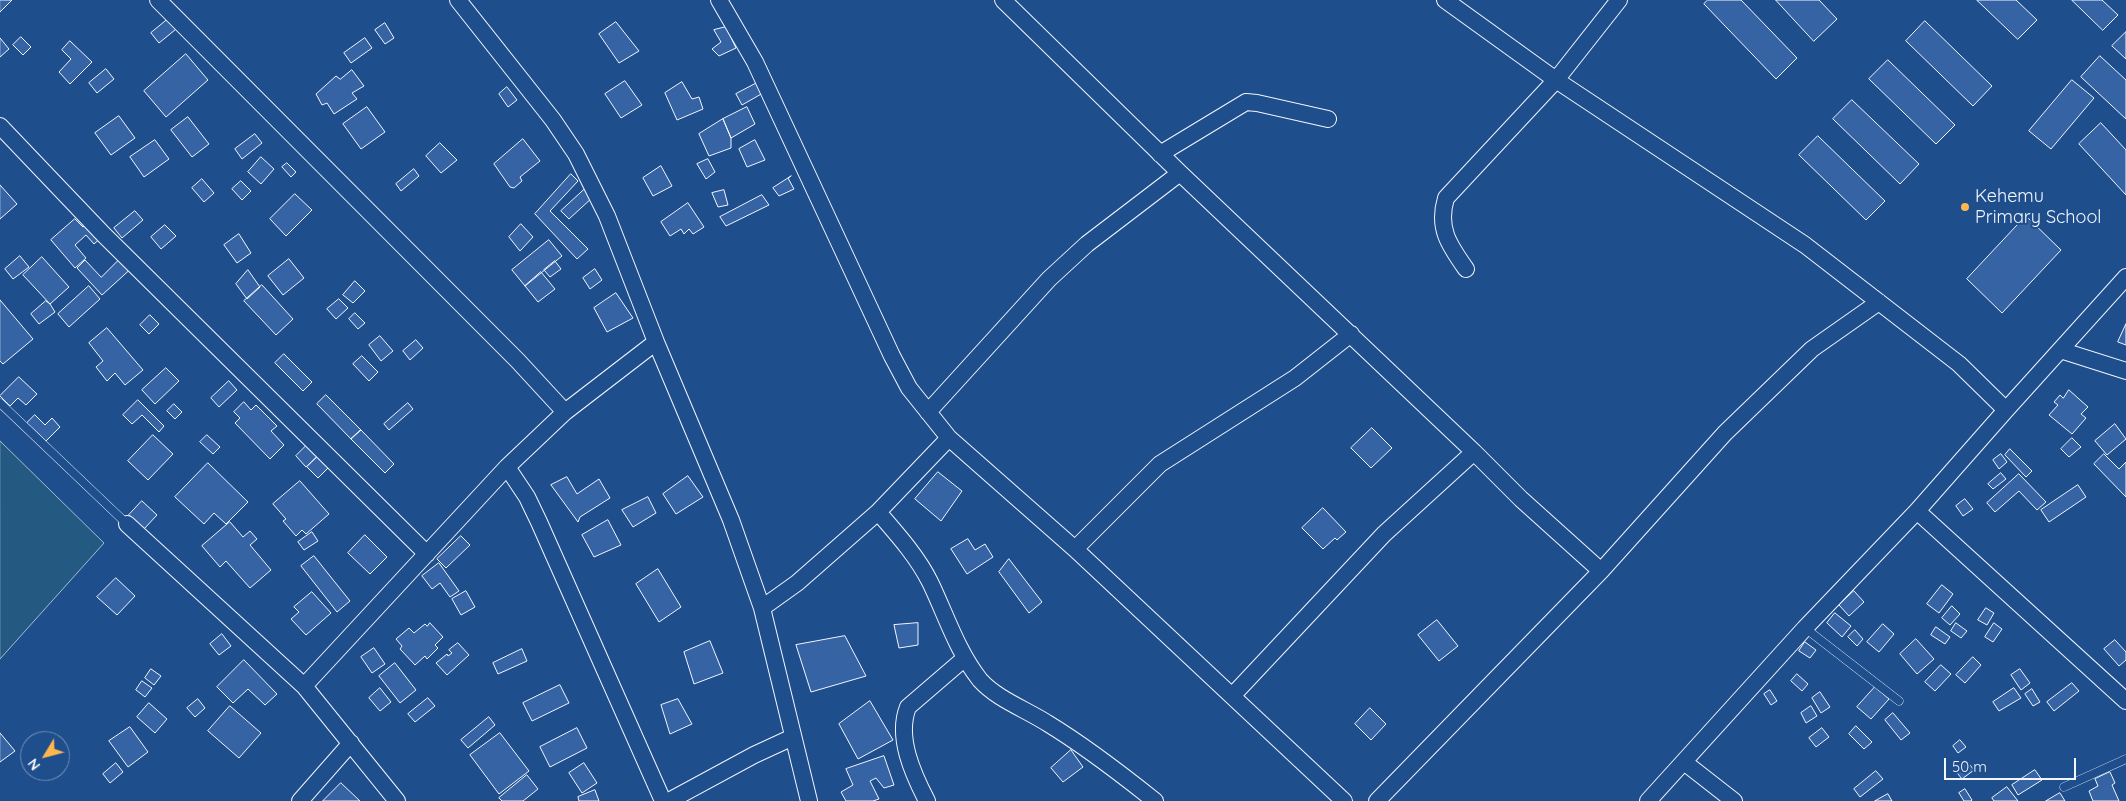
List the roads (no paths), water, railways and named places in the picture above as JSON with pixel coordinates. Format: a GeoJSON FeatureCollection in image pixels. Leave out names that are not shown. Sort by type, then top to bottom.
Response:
{"type":"FeatureCollection","features":[{"type":"Feature","properties":{"kind":"street"},"geometry":{"type":"LineString","coordinates":[[158,0],[518,360],[564,412]]}},
{"type":"Feature","properties":{"kind":"street"},"geometry":{"type":"LineString","coordinates":[[458,0],[553,120],[576,154],[607,216],[656,342],[731,520],[762,608],[809,801]]}},
{"type":"Feature","properties":{"kind":"street"},"geometry":{"type":"LineString","coordinates":[[719,0],[756,62],[892,356],[909,388],[949,438],[1075,548],[1150,621],[1233,695],[1344,801]]}},
{"type":"Feature","properties":{"kind":"street"},"geometry":{"type":"LineString","coordinates":[[1003,0],[1160,154],[1351,334],[1521,499],[1601,571]]}},
{"type":"Feature","properties":{"kind":"street"},"geometry":{"type":"LineString","coordinates":[[1445,0],[1556,80],[1805,245],[1959,364],[2006,410]]}},
{"type":"Feature","properties":{"kind":"street"},"geometry":{"type":"LineString","coordinates":[[1466,269],[1448,245],[1444,227],[1443,208],[1446,198],[1556,80],[1619,0]]}},
{"type":"Feature","properties":{"kind":"street"},"geometry":{"type":"LineString","coordinates":[[1160,154],[1246,102],[1257,102],[1328,119]]}},
{"type":"Feature","properties":{"kind":"street"},"geometry":{"type":"LineString","coordinates":[[0,126],[104,235],[427,554]]}},
{"type":"Feature","properties":{"kind":"street"},"geometry":{"type":"LineString","coordinates":[[928,412],[1048,279],[1086,244],[1180,173]]}},
{"type":"Feature","properties":{"kind":"street"},"geometry":{"type":"LineString","coordinates":[[1648,801],[1806,628],[1917,511],[2126,277]]}},
{"type":"Feature","properties":{"kind":"street"},"geometry":{"type":"LineString","coordinates":[[1377,801],[1601,571],[1725,433],[1812,349],[1879,302]]}},
{"type":"Feature","properties":{"kind":"street"},"geometry":{"type":"LineString","coordinates":[[1075,548],[1160,464],[1295,378],[1332,351],[1351,334]]}},
{"type":"Feature","properties":{"kind":"street"},"geometry":{"type":"LineString","coordinates":[[304,686],[507,467],[564,412],[656,342]]}},
{"type":"Feature","properties":{"kind":"street"},"geometry":{"type":"LineString","coordinates":[[2060,350],[2126,371]]}},
{"type":"Feature","properties":{"kind":"street"},"geometry":{"type":"LineString","coordinates":[[762,608],[797,583],[878,512],[949,438]]}},
{"type":"Feature","properties":{"kind":"street"},"geometry":{"type":"LineString","coordinates":[[1233,695],[1384,534],[1474,452]]}},
{"type":"Feature","properties":{"kind":"street"},"geometry":{"type":"LineString","coordinates":[[507,467],[527,497],[539,522],[663,801]]}},
{"type":"Feature","properties":{"kind":"street"},"geometry":{"type":"LineString","coordinates":[[1917,511],[2125,699]]}},
{"type":"Feature","properties":{"kind":"street"},"geometry":{"type":"LineString","coordinates":[[878,512],[907,546],[929,580],[965,658],[988,687],[1074,740],[1154,801]]}},
{"type":"Feature","properties":{"kind":"street"},"geometry":{"type":"LineString","coordinates":[[127,524],[304,686],[397,801]]}},
{"type":"Feature","properties":{"kind":"street"},"geometry":{"type":"LineString","coordinates":[[928,801],[918,784],[910,762],[903,727],[905,716],[908,707],[965,658]]}},
{"type":"Feature","properties":{"kind":"street"},"geometry":{"type":"LineString","coordinates":[[669,801],[754,755],[793,737]]}},
{"type":"Feature","properties":{"kind":"street"},"geometry":{"type":"LineString","coordinates":[[300,801],[351,743]]}},
{"type":"Feature","properties":{"kind":"street"},"geometry":{"type":"LineString","coordinates":[[1684,762],[1734,801]]}},
{"type":"Feature","properties":{"kind":"lane"},"geometry":{"type":"LineString","coordinates":[[0,403],[127,524]]}},
{"type":"Feature","properties":{"kind":"lane"},"geometry":{"type":"LineString","coordinates":[[1806,628],[1898,701]]}},
{"type":"Feature","properties":{"kind":"lane"},"geometry":{"type":"LineString","coordinates":[[2064,787],[2126,759]]}},
{"type":"Feature","properties":{"kind":"place","name":"Kehemu Primary School"},"geometry":{"type":"Point","coordinates":[1965,207]}}]}
